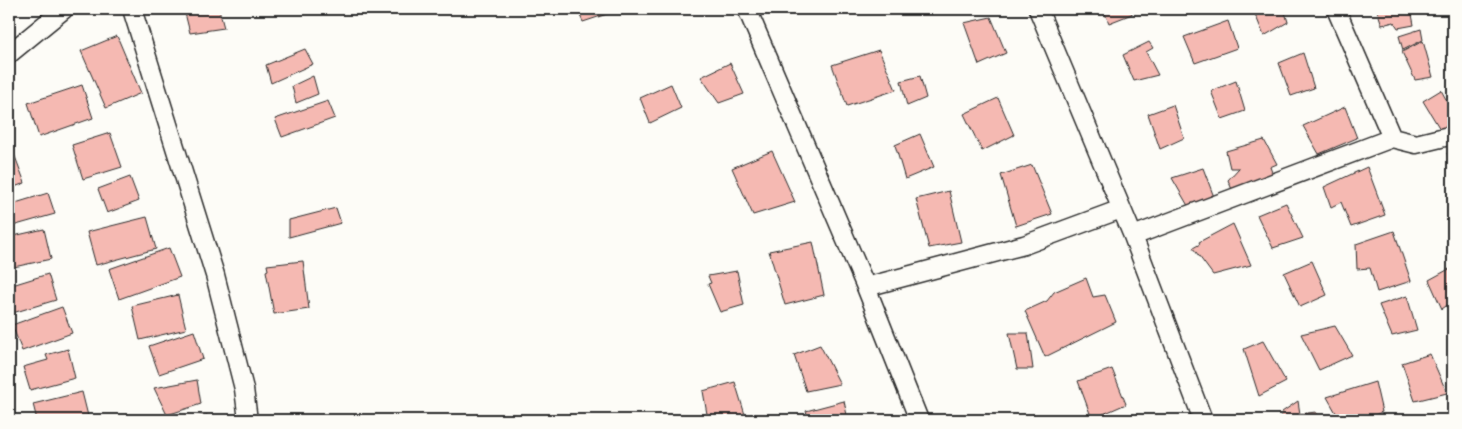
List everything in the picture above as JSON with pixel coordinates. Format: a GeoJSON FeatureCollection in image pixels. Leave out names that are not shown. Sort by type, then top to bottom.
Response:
{"type":"FeatureCollection","features":[{"type":"Feature","properties":{"kind":"street"},"geometry":{"type":"LineString","coordinates":[[9,54],[64,9]]}},
{"type":"Feature","properties":{"kind":"street"},"geometry":{"type":"LineString","coordinates":[[132,9],[215,275],[244,389],[248,420]]}},
{"type":"Feature","properties":{"kind":"street"},"geometry":{"type":"LineString","coordinates":[[747,9],[866,287],[919,420]]}},
{"type":"Feature","properties":{"kind":"street"},"geometry":{"type":"LineString","coordinates":[[1038,9],[1134,236],[1203,420]]}},
{"type":"Feature","properties":{"kind":"street"},"geometry":{"type":"LineString","coordinates":[[1336,9],[1392,138]]}},
{"type":"Feature","properties":{"kind":"street"},"geometry":{"type":"LineString","coordinates":[[1134,236],[1392,138],[1416,144],[1453,135]]}},
{"type":"Feature","properties":{"kind":"street"},"geometry":{"type":"LineString","coordinates":[[866,287],[1024,245],[1121,209]]}},
{"type":"Feature","properties":{"kind":"building"},"geometry":{"type":"Polygon","coordinates":[[[184,9],[219,9],[224,28],[190,33],[184,9]]]}},
{"type":"Feature","properties":{"kind":"building"},"geometry":{"type":"Polygon","coordinates":[[[577,9],[619,9],[619,10],[583,22],[577,9]]]}},
{"type":"Feature","properties":{"kind":"building"},"geometry":{"type":"Polygon","coordinates":[[[1103,9],[1131,9],[1132,14],[1109,23],[1103,9]]]}},
{"type":"Feature","properties":{"kind":"building"},"geometry":{"type":"Polygon","coordinates":[[[1253,9],[1284,9],[1288,22],[1264,36],[1253,9]]]}},
{"type":"Feature","properties":{"kind":"building"},"geometry":{"type":"Polygon","coordinates":[[[1411,9],[1414,25],[1398,28],[1394,22],[1382,25],[1377,10],[1411,9]]]}},
{"type":"Feature","properties":{"kind":"building"},"geometry":{"type":"Polygon","coordinates":[[[991,17],[1006,53],[979,65],[964,23],[991,17]]]}},
{"type":"Feature","properties":{"kind":"building"},"geometry":{"type":"Polygon","coordinates":[[[1228,21],[1237,48],[1195,63],[1184,37],[1228,21]]]}},
{"type":"Feature","properties":{"kind":"building"},"geometry":{"type":"Polygon","coordinates":[[[1421,29],[1423,40],[1403,50],[1399,36],[1421,29]]]}},
{"type":"Feature","properties":{"kind":"building"},"geometry":{"type":"Polygon","coordinates":[[[117,36],[141,93],[106,108],[81,51],[117,36]]]}},
{"type":"Feature","properties":{"kind":"building"},"geometry":{"type":"Polygon","coordinates":[[[1423,41],[1433,77],[1415,80],[1402,52],[1423,41]]]}},
{"type":"Feature","properties":{"kind":"building"},"geometry":{"type":"Polygon","coordinates":[[[1149,42],[1153,48],[1146,52],[1158,75],[1134,81],[1123,55],[1149,42]]]}},
{"type":"Feature","properties":{"kind":"building"},"geometry":{"type":"Polygon","coordinates":[[[305,49],[313,64],[271,83],[266,65],[305,49]]]}},
{"type":"Feature","properties":{"kind":"building"},"geometry":{"type":"Polygon","coordinates":[[[879,50],[896,90],[847,106],[832,65],[879,50]]]}},
{"type":"Feature","properties":{"kind":"building"},"geometry":{"type":"Polygon","coordinates":[[[1303,53],[1314,88],[1291,96],[1279,63],[1303,53]]]}},
{"type":"Feature","properties":{"kind":"building"},"geometry":{"type":"Polygon","coordinates":[[[730,63],[744,94],[719,103],[701,77],[730,63]]]}},
{"type":"Feature","properties":{"kind":"building"},"geometry":{"type":"Polygon","coordinates":[[[313,76],[318,94],[296,103],[292,86],[313,76]]]}},
{"type":"Feature","properties":{"kind":"building"},"geometry":{"type":"Polygon","coordinates":[[[920,76],[926,98],[907,106],[901,81],[920,76]]]}},
{"type":"Feature","properties":{"kind":"building"},"geometry":{"type":"Polygon","coordinates":[[[1236,81],[1245,111],[1222,119],[1211,91],[1236,81]]]}},
{"type":"Feature","properties":{"kind":"building"},"geometry":{"type":"Polygon","coordinates":[[[671,84],[681,108],[650,123],[640,98],[671,84]]]}},
{"type":"Feature","properties":{"kind":"building"},"geometry":{"type":"Polygon","coordinates":[[[82,85],[93,118],[39,137],[28,103],[82,85]]]}},
{"type":"Feature","properties":{"kind":"building"},"geometry":{"type":"Polygon","coordinates":[[[1441,90],[1453,112],[1453,129],[1443,134],[1423,101],[1441,90]]]}},
{"type":"Feature","properties":{"kind":"building"},"geometry":{"type":"Polygon","coordinates":[[[998,98],[1014,135],[982,151],[964,114],[998,98]]]}},
{"type":"Feature","properties":{"kind":"building"},"geometry":{"type":"Polygon","coordinates":[[[328,101],[335,118],[282,137],[275,119],[328,101]]]}},
{"type":"Feature","properties":{"kind":"building"},"geometry":{"type":"Polygon","coordinates":[[[1173,105],[1184,138],[1160,149],[1148,114],[1173,105]]]}},
{"type":"Feature","properties":{"kind":"building"},"geometry":{"type":"Polygon","coordinates":[[[1345,107],[1357,138],[1319,154],[1303,126],[1345,107]]]}},
{"type":"Feature","properties":{"kind":"building"},"geometry":{"type":"Polygon","coordinates":[[[110,133],[122,167],[83,179],[72,145],[110,133]]]}},
{"type":"Feature","properties":{"kind":"building"},"geometry":{"type":"Polygon","coordinates":[[[920,134],[934,167],[905,179],[895,145],[920,134]]]}},
{"type":"Feature","properties":{"kind":"building"},"geometry":{"type":"Polygon","coordinates":[[[1264,140],[1277,164],[1270,167],[1275,180],[1233,192],[1228,180],[1239,168],[1230,168],[1226,151],[1264,140]]]}},
{"type":"Feature","properties":{"kind":"building"},"geometry":{"type":"Polygon","coordinates":[[[11,146],[25,183],[9,189],[9,147],[11,146]]]}},
{"type":"Feature","properties":{"kind":"building"},"geometry":{"type":"Polygon","coordinates":[[[772,151],[795,202],[753,215],[732,168],[772,151]]]}},
{"type":"Feature","properties":{"kind":"building"},"geometry":{"type":"Polygon","coordinates":[[[1453,151],[1453,168],[1447,153],[1453,151]]]}},
{"type":"Feature","properties":{"kind":"building"},"geometry":{"type":"Polygon","coordinates":[[[1032,165],[1052,214],[1016,226],[1001,175],[1032,165]]]}},
{"type":"Feature","properties":{"kind":"building"},"geometry":{"type":"Polygon","coordinates":[[[1367,167],[1385,215],[1351,227],[1341,202],[1331,207],[1324,187],[1367,167]]]}},
{"type":"Feature","properties":{"kind":"building"},"geometry":{"type":"Polygon","coordinates":[[[1203,168],[1214,197],[1191,211],[1172,178],[1203,168]]]}},
{"type":"Feature","properties":{"kind":"building"},"geometry":{"type":"Polygon","coordinates":[[[130,177],[139,201],[107,213],[98,189],[130,177]]]}},
{"type":"Feature","properties":{"kind":"building"},"geometry":{"type":"Polygon","coordinates":[[[949,191],[961,242],[929,248],[916,199],[949,191]]]}},
{"type":"Feature","properties":{"kind":"building"},"geometry":{"type":"Polygon","coordinates":[[[48,193],[55,214],[9,227],[9,205],[48,193]]]}},
{"type":"Feature","properties":{"kind":"building"},"geometry":{"type":"Polygon","coordinates":[[[1286,203],[1303,238],[1273,248],[1257,215],[1286,203]]]}},
{"type":"Feature","properties":{"kind":"building"},"geometry":{"type":"Polygon","coordinates":[[[336,208],[341,223],[289,237],[289,220],[336,208]]]}},
{"type":"Feature","properties":{"kind":"building"},"geometry":{"type":"Polygon","coordinates":[[[147,217],[156,249],[96,265],[87,232],[147,217]]]}},
{"type":"Feature","properties":{"kind":"building"},"geometry":{"type":"Polygon","coordinates":[[[1233,224],[1251,265],[1213,275],[1193,248],[1200,244],[1199,242],[1233,224]]]}},
{"type":"Feature","properties":{"kind":"building"},"geometry":{"type":"Polygon","coordinates":[[[44,229],[51,259],[9,268],[9,237],[44,229]]]}},
{"type":"Feature","properties":{"kind":"building"},"geometry":{"type":"Polygon","coordinates":[[[1394,231],[1411,281],[1377,292],[1370,268],[1357,269],[1356,244],[1394,231]]]}},
{"type":"Feature","properties":{"kind":"building"},"geometry":{"type":"Polygon","coordinates":[[[813,242],[824,295],[785,305],[769,251],[813,242]]]}},
{"type":"Feature","properties":{"kind":"building"},"geometry":{"type":"Polygon","coordinates":[[[169,248],[180,277],[119,299],[109,269],[169,248]]]}},
{"type":"Feature","properties":{"kind":"building"},"geometry":{"type":"Polygon","coordinates":[[[303,261],[309,309],[274,314],[266,271],[268,270],[267,265],[303,261]]]}},
{"type":"Feature","properties":{"kind":"building"},"geometry":{"type":"Polygon","coordinates":[[[1312,261],[1327,295],[1300,307],[1284,273],[1312,261]]]}},
{"type":"Feature","properties":{"kind":"building"},"geometry":{"type":"Polygon","coordinates":[[[1449,269],[1453,274],[1453,301],[1442,309],[1429,280],[1449,269]]]}},
{"type":"Feature","properties":{"kind":"building"},"geometry":{"type":"Polygon","coordinates":[[[737,271],[744,305],[720,312],[708,284],[711,283],[708,276],[737,271]]]}},
{"type":"Feature","properties":{"kind":"building"},"geometry":{"type":"Polygon","coordinates":[[[48,274],[56,300],[9,314],[9,286],[48,274]]]}},
{"type":"Feature","properties":{"kind":"building"},"geometry":{"type":"Polygon","coordinates":[[[1086,278],[1093,297],[1105,295],[1116,322],[1045,357],[1025,311],[1047,301],[1054,292],[1086,278]]]}},
{"type":"Feature","properties":{"kind":"building"},"geometry":{"type":"Polygon","coordinates":[[[178,295],[186,329],[140,340],[132,306],[178,295]]]}},
{"type":"Feature","properties":{"kind":"building"},"geometry":{"type":"Polygon","coordinates":[[[1407,296],[1417,330],[1392,336],[1379,305],[1407,296]]]}},
{"type":"Feature","properties":{"kind":"building"},"geometry":{"type":"Polygon","coordinates":[[[62,307],[72,333],[22,351],[12,325],[62,307]]]}},
{"type":"Feature","properties":{"kind":"building"},"geometry":{"type":"Polygon","coordinates":[[[1335,326],[1352,355],[1319,370],[1301,334],[1335,326]]]}},
{"type":"Feature","properties":{"kind":"building"},"geometry":{"type":"Polygon","coordinates":[[[194,331],[203,359],[159,374],[149,346],[194,331]]]}},
{"type":"Feature","properties":{"kind":"building"},"geometry":{"type":"Polygon","coordinates":[[[1009,333],[1028,333],[1033,369],[1017,369],[1009,333]]]}},
{"type":"Feature","properties":{"kind":"building"},"geometry":{"type":"Polygon","coordinates":[[[1263,341],[1286,382],[1259,396],[1244,349],[1263,341]]]}},
{"type":"Feature","properties":{"kind":"building"},"geometry":{"type":"Polygon","coordinates":[[[820,345],[840,384],[806,391],[794,355],[820,345]]]}},
{"type":"Feature","properties":{"kind":"building"},"geometry":{"type":"Polygon","coordinates":[[[68,349],[75,378],[30,390],[23,367],[48,360],[46,355],[68,349]]]}},
{"type":"Feature","properties":{"kind":"building"},"geometry":{"type":"Polygon","coordinates":[[[1430,354],[1447,393],[1415,401],[1402,363],[1430,354]]]}},
{"type":"Feature","properties":{"kind":"building"},"geometry":{"type":"Polygon","coordinates":[[[1112,369],[1126,404],[1092,419],[1078,381],[1112,369]]]}},
{"type":"Feature","properties":{"kind":"building"},"geometry":{"type":"Polygon","coordinates":[[[197,380],[201,404],[167,415],[154,388],[197,380]]]}},
{"type":"Feature","properties":{"kind":"building"},"geometry":{"type":"Polygon","coordinates":[[[735,382],[746,418],[708,420],[703,391],[735,382]]]}},
{"type":"Feature","properties":{"kind":"building"},"geometry":{"type":"Polygon","coordinates":[[[1375,382],[1382,412],[1363,420],[1340,420],[1327,397],[1375,382]]]}},
{"type":"Feature","properties":{"kind":"building"},"geometry":{"type":"Polygon","coordinates":[[[82,392],[89,420],[37,420],[33,404],[82,392]]]}},
{"type":"Feature","properties":{"kind":"building"},"geometry":{"type":"Polygon","coordinates":[[[844,401],[848,420],[809,420],[806,411],[844,401]]]}},
{"type":"Feature","properties":{"kind":"building"},"geometry":{"type":"Polygon","coordinates":[[[1298,401],[1300,414],[1316,412],[1321,420],[1280,420],[1282,412],[1298,401]]]}},
{"type":"Feature","properties":{"kind":"building"},"geometry":{"type":"Polygon","coordinates":[[[207,415],[209,420],[187,420],[207,415]]]}}]}
